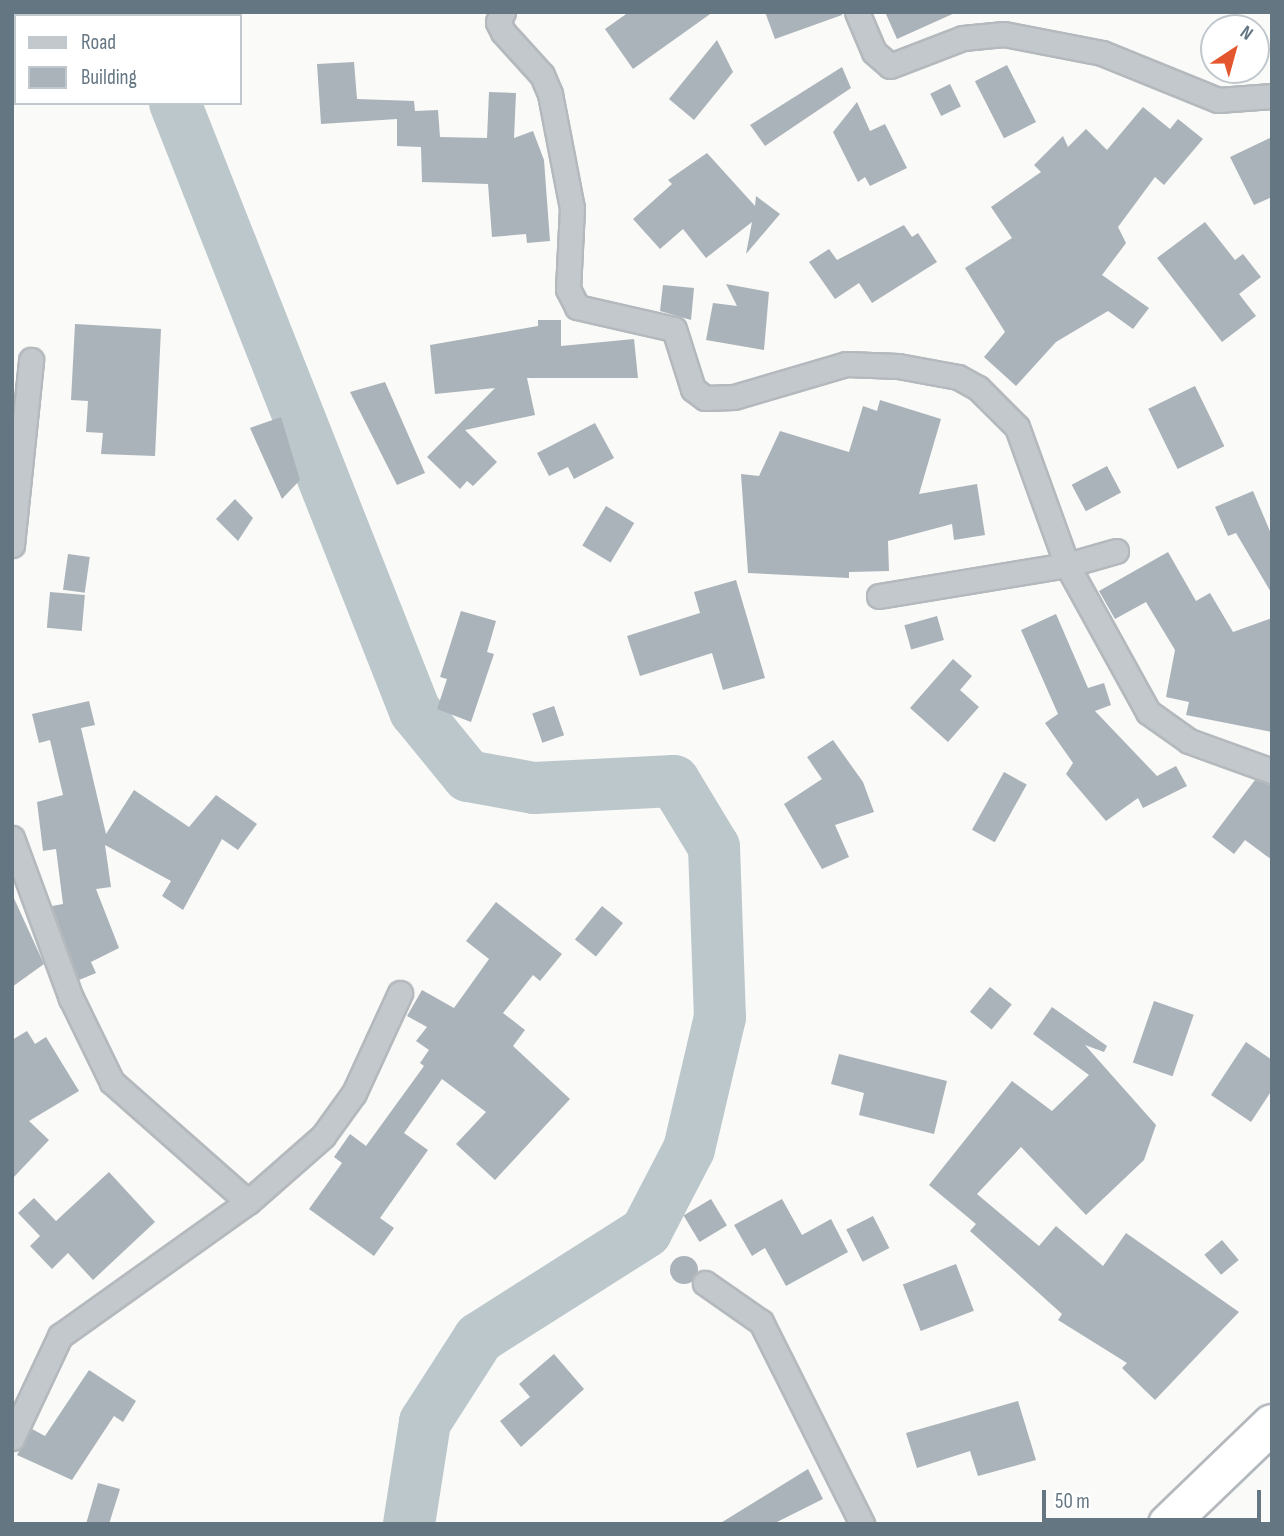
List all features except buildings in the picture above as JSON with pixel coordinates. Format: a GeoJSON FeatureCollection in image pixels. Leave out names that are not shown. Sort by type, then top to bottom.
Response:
{"type":"FeatureCollection","features":[{"type":"Feature","properties":{"kind":"highway"},"geometry":{"type":"LineString","coordinates":[[1168,1524],[1272,1424]]}},
{"type":"Feature","properties":{"kind":"street"},"geometry":{"type":"LineString","coordinates":[[503,12],[498,22],[503,33],[542,75],[550,94],[572,208],[568,289],[577,307],[674,328],[692,389],[705,398],[734,397],[846,364],[958,377],[995,401],[1017,427],[1067,565],[1148,712],[1189,741],[1272,771]]}},
{"type":"Feature","properties":{"kind":"street"},"geometry":{"type":"LineString","coordinates":[[857,12],[874,52],[890,66],[963,38],[1004,34],[1102,53],[1218,100],[1272,96]]}},
{"type":"Feature","properties":{"kind":"street"},"geometry":{"type":"LineString","coordinates":[[12,545],[31,360]]}},
{"type":"Feature","properties":{"kind":"street"},"geometry":{"type":"LineString","coordinates":[[879,596],[1067,565],[1116,551]]}},
{"type":"Feature","properties":{"kind":"street"},"geometry":{"type":"LineString","coordinates":[[12,838],[71,998],[112,1082],[248,1202]]}},
{"type":"Feature","properties":{"kind":"street"},"geometry":{"type":"LineString","coordinates":[[12,1438],[60,1336],[248,1202],[323,1136],[354,1093],[400,993]]}},
{"type":"Feature","properties":{"kind":"street"},"geometry":{"type":"LineString","coordinates":[[705,1283],[761,1322],[862,1524]]}},
{"type":"Feature","properties":{"kind":"waterway"},"geometry":{"type":"LineString","coordinates":[[176,105],[415,711],[468,776],[534,788],[674,781],[714,847],[720,1017],[689,1149],[646,1232],[479,1338],[425,1422],[409,1524]]}}]}
